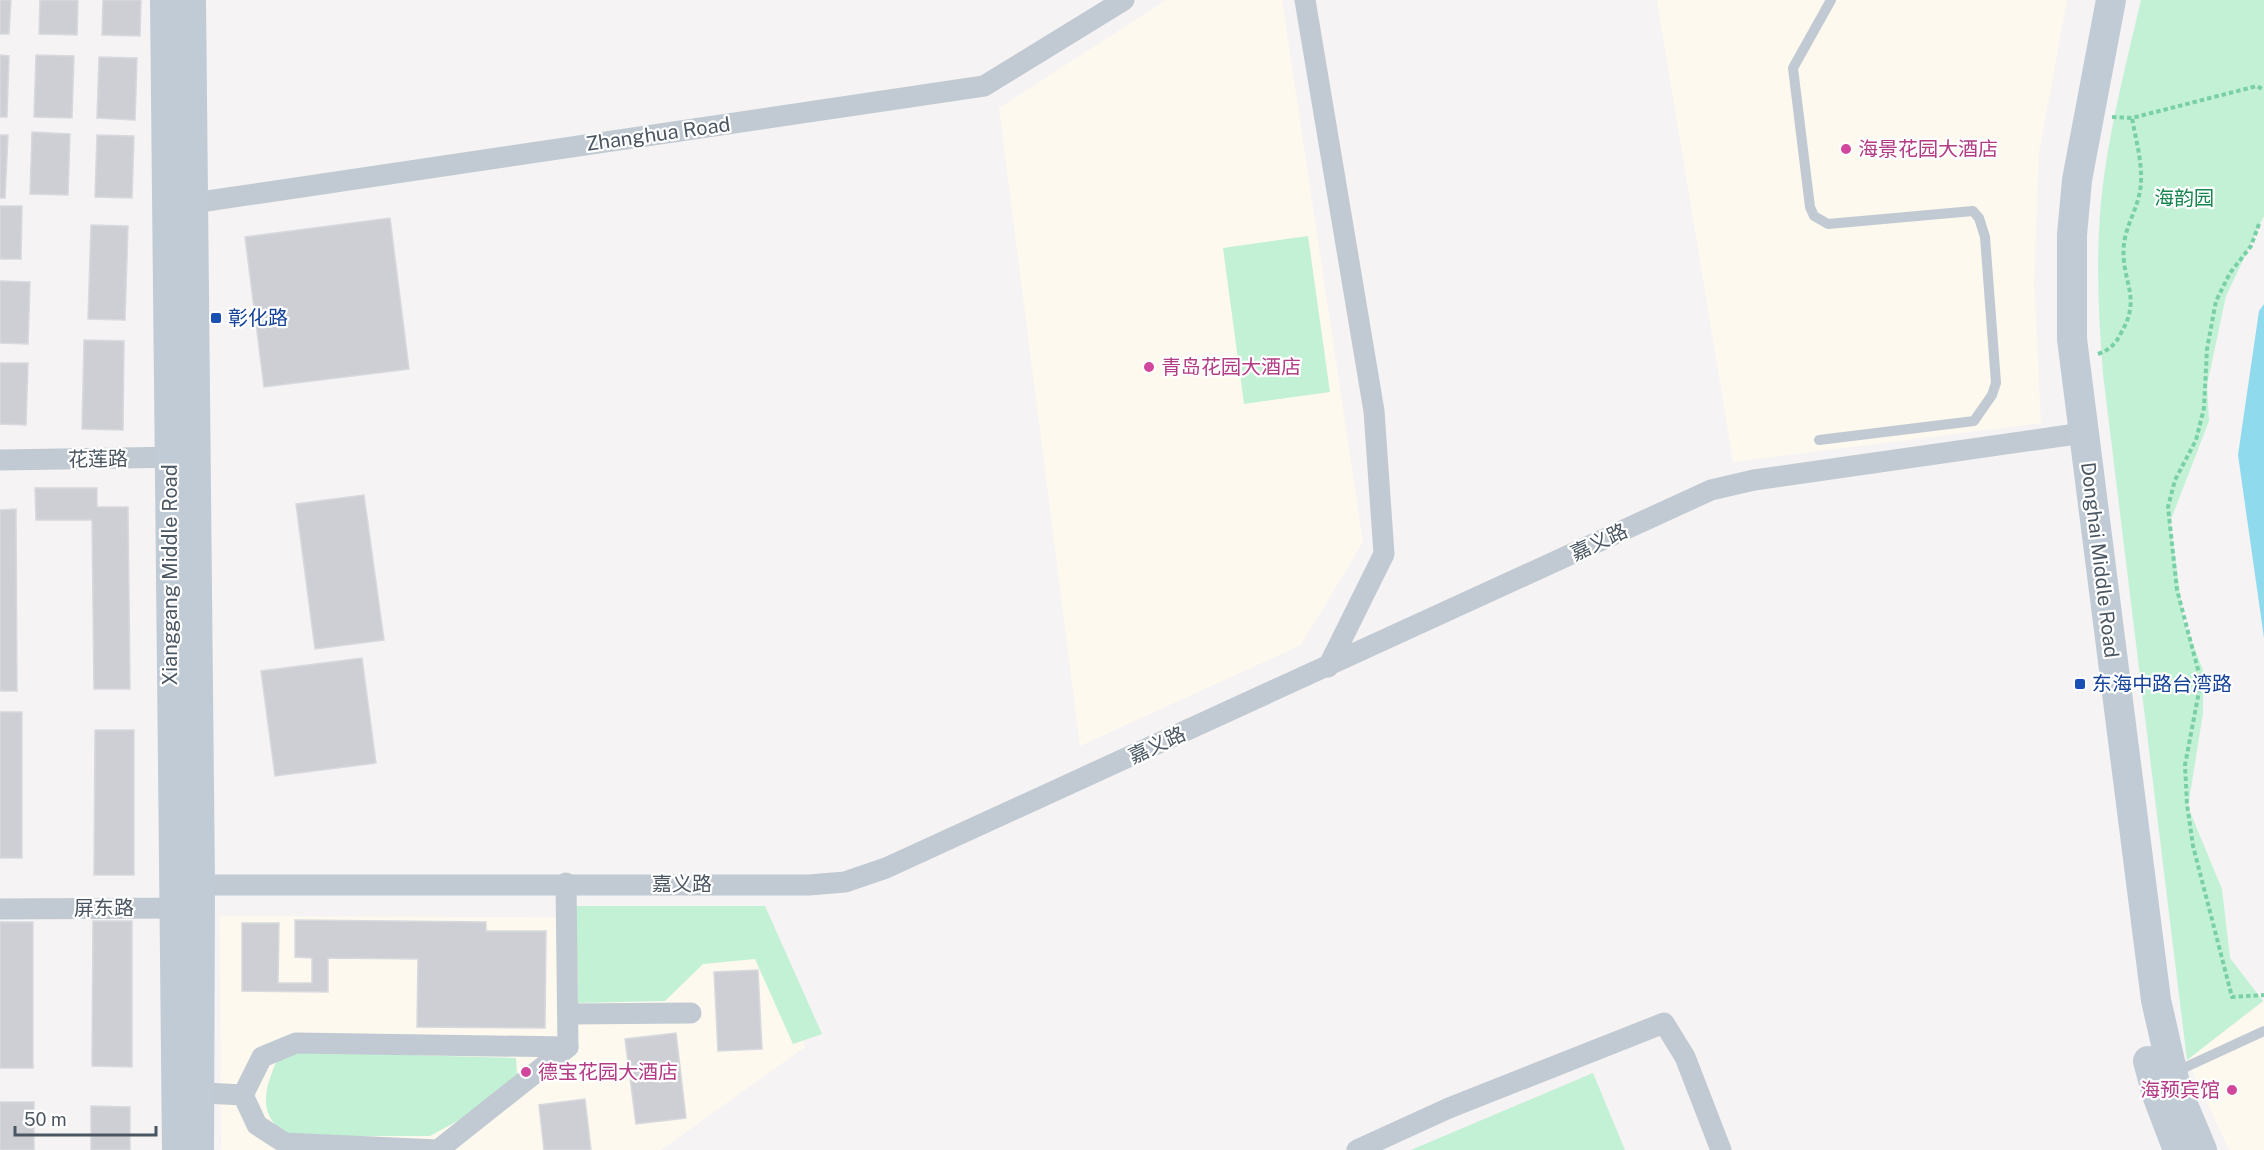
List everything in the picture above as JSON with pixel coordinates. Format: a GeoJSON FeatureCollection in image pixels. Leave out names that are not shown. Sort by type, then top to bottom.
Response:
{"type":"FeatureCollection","features":[{"type":"Feature","properties":{"kind":"main road","name":"Xianggang Middle Road"},"geometry":{"type":"LineString","coordinates":[[165,0],[181,204]]}},
{"type":"Feature","properties":{"kind":"main road","name":"Xianggang Middle Road"},"geometry":{"type":"LineString","coordinates":[[191,0],[181,204],[183,457],[173,908],[187,1092],[199,1150]]}},
{"type":"Feature","properties":{"kind":"main road","name":"Donghai Middle Road"},"geometry":{"type":"LineString","coordinates":[[2092,0],[2058,174],[2052,226],[2053,337],[2073,435],[2156,1000],[2172,1074],[2202,1150]]}},
{"type":"Feature","properties":{"kind":"main road","name":"Donghai Middle Road"},"geometry":{"type":"LineString","coordinates":[[2111,0],[2087,117],[2072,235],[2071,285],[2075,363],[2073,435],[2137,1008],[2157,1095],[2178,1150]]}},
{"type":"Feature","properties":{"kind":"main road","name":"Xianggang Middle Road"},"geometry":{"type":"LineString","coordinates":[[177,1150],[187,1092],[200,885],[183,457]]}},
{"type":"Feature","properties":{"kind":"street","name":"Zhanghua Road"},"geometry":{"type":"LineString","coordinates":[[181,204],[984,86],[1124,0]]}},
{"type":"Feature","properties":{"kind":"street"},"geometry":{"type":"LineString","coordinates":[[1305,0],[1374,411],[1384,554],[1328,667]]}},
{"type":"Feature","properties":{"kind":"street","name":"嘉义路"},"geometry":{"type":"LineString","coordinates":[[200,885],[566,883],[809,885],[860,878],[1064,789],[1711,490],[1754,480],[2073,435]]}},
{"type":"Feature","properties":{"kind":"street","name":"花莲路"},"geometry":{"type":"LineString","coordinates":[[0,460],[183,457]]}},
{"type":"Feature","properties":{"kind":"street"},"geometry":{"type":"LineString","coordinates":[[566,883],[568,1047]]}},
{"type":"Feature","properties":{"kind":"street"},"geometry":{"type":"LineString","coordinates":[[173,908],[200,885]]}},
{"type":"Feature","properties":{"kind":"street","name":"屏东路"},"geometry":{"type":"LineString","coordinates":[[0,909],[173,908]]}},
{"type":"Feature","properties":{"kind":"street"},"geometry":{"type":"LineString","coordinates":[[568,1014],[691,1013]]}},
{"type":"Feature","properties":{"kind":"street"},"geometry":{"type":"LineString","coordinates":[[1357,1150],[1449,1108],[1664,1023],[1685,1058],[1721,1150]]}},
{"type":"Feature","properties":{"kind":"street"},"geometry":{"type":"LineString","coordinates":[[243,1095],[262,1057],[296,1043],[568,1047]]}},
{"type":"Feature","properties":{"kind":"street"},"geometry":{"type":"LineString","coordinates":[[243,1095],[257,1125],[285,1143],[300,1147],[438,1150],[568,1047]]}},
{"type":"Feature","properties":{"kind":"street"},"geometry":{"type":"LineString","coordinates":[[187,1092],[243,1095]]}},
{"type":"Feature","properties":{"kind":"lane"},"geometry":{"type":"LineString","coordinates":[[1819,440],[1974,421],[1992,395],[1996,382],[1985,237],[1979,218],[1974,211],[1828,224],[1814,216],[1810,207],[1793,68],[1831,0]]}},
{"type":"Feature","properties":{"kind":"lane"},"geometry":{"type":"LineString","coordinates":[[2172,1074],[2264,1031]]}},
{"type":"Feature","properties":{"kind":"path"},"geometry":{"type":"LineString","coordinates":[[2087,117],[2132,118],[2257,86],[2264,90]]}},
{"type":"Feature","properties":{"kind":"path"},"geometry":{"type":"LineString","coordinates":[[2075,363],[2107,351],[2118,340],[2131,317],[2131,296],[2124,259],[2124,242],[2140,191],[2141,168],[2132,118]]}},
{"type":"Feature","properties":{"kind":"path"},"geometry":{"type":"LineString","coordinates":[[2259,224],[2251,246],[2230,273],[2216,301],[2206,349],[2204,408],[2196,440],[2175,480],[2168,507],[2177,590],[2201,681],[2186,765],[2193,846],[2232,997],[2264,995]]}},
{"type":"Feature","properties":{"kind":"shaded area"},"geometry":{"type":"Polygon","coordinates":[[[1166,0],[1282,0],[1363,542],[1301,645],[1080,746],[999,108],[1166,0]]]}},
{"type":"Feature","properties":{"kind":"shaded area"},"geometry":{"type":"Polygon","coordinates":[[[1657,0],[2067,0],[2039,152],[2034,281],[2041,423],[1733,462],[1657,0]]]}},
{"type":"Feature","properties":{"kind":"shaded area"},"geometry":{"type":"Polygon","coordinates":[[[220,916],[756,918],[805,1047],[661,1150],[221,1150],[220,916]]]}},
{"type":"Feature","properties":{"kind":"shaded area","name":"海预宾馆"},"geometry":{"type":"Polygon","coordinates":[[[2264,1001],[2264,1150],[2229,1150],[2187,1060],[2264,1001]]]}},
{"type":"Feature","properties":{"kind":"green space","name":"海韵园"},"geometry":{"type":"Polygon","coordinates":[[[2141,0],[2264,0],[2264,216],[2226,296],[2207,385],[2209,421],[2170,522],[2184,622],[2203,670],[2203,713],[2188,807],[2222,889],[2230,958],[2263,1001],[2187,1060],[2103,374],[2099,314],[2098,255],[2106,162],[2116,107],[2141,0]]]}},
{"type":"Feature","properties":{"kind":"green space"},"geometry":{"type":"Polygon","coordinates":[[[1308,236],[1330,392],[1244,404],[1223,248],[1308,236]]]}},
{"type":"Feature","properties":{"kind":"green space"},"geometry":{"type":"Polygon","coordinates":[[[576,906],[765,906],[822,1034],[793,1044],[755,959],[703,964],[665,1001],[578,1003],[576,906]]]}},
{"type":"Feature","properties":{"kind":"green space"},"geometry":{"type":"Polygon","coordinates":[[[297,1052],[516,1058],[518,1088],[430,1136],[287,1136],[271,1119],[267,1110],[267,1092],[277,1060],[297,1052]]]}},
{"type":"Feature","properties":{"kind":"green space"},"geometry":{"type":"Polygon","coordinates":[[[1593,1073],[1625,1150],[1411,1150],[1593,1073]]]}},
{"type":"Feature","properties":{"kind":"water"},"geometry":{"type":"Polygon","coordinates":[[[2264,304],[2264,638],[2238,455],[2259,311],[2264,304]]]}},
{"type":"Feature","properties":{"kind":"building"},"geometry":{"type":"Polygon","coordinates":[[[0,0],[11,0],[9,34],[0,34],[0,0]]]}},
{"type":"Feature","properties":{"kind":"building"},"geometry":{"type":"Polygon","coordinates":[[[40,0],[78,0],[77,35],[39,34],[40,0]]]}},
{"type":"Feature","properties":{"kind":"building"},"geometry":{"type":"Polygon","coordinates":[[[103,0],[141,0],[140,36],[102,35],[103,0]]]}},
{"type":"Feature","properties":{"kind":"building"},"geometry":{"type":"Polygon","coordinates":[[[0,55],[9,56],[7,117],[0,117],[0,55]]]}},
{"type":"Feature","properties":{"kind":"building"},"geometry":{"type":"Polygon","coordinates":[[[36,55],[74,56],[72,118],[34,117],[36,55]]]}},
{"type":"Feature","properties":{"kind":"building"},"geometry":{"type":"Polygon","coordinates":[[[99,57],[137,58],[135,120],[97,118],[99,57]]]}},
{"type":"Feature","properties":{"kind":"building"},"geometry":{"type":"Polygon","coordinates":[[[32,132],[70,134],[68,195],[30,194],[32,132]]]}},
{"type":"Feature","properties":{"kind":"building"},"geometry":{"type":"Polygon","coordinates":[[[0,135],[8,135],[5,198],[0,198],[0,135]]]}},
{"type":"Feature","properties":{"kind":"building"},"geometry":{"type":"Polygon","coordinates":[[[97,135],[134,136],[132,198],[95,197],[97,135]]]}},
{"type":"Feature","properties":{"kind":"building"},"geometry":{"type":"Polygon","coordinates":[[[0,206],[22,206],[21,259],[0,259],[0,206]]]}},
{"type":"Feature","properties":{"kind":"building"},"geometry":{"type":"Polygon","coordinates":[[[390,218],[409,369],[264,387],[245,237],[390,218]]]}},
{"type":"Feature","properties":{"kind":"building"},"geometry":{"type":"Polygon","coordinates":[[[91,225],[128,226],[125,320],[88,319],[91,225]]]}},
{"type":"Feature","properties":{"kind":"building"},"geometry":{"type":"Polygon","coordinates":[[[0,281],[30,282],[28,344],[0,343],[0,281]]]}},
{"type":"Feature","properties":{"kind":"building"},"geometry":{"type":"Polygon","coordinates":[[[84,340],[124,341],[123,430],[82,429],[84,340]]]}},
{"type":"Feature","properties":{"kind":"building"},"geometry":{"type":"Polygon","coordinates":[[[0,363],[28,363],[26,425],[0,424],[0,363]]]}},
{"type":"Feature","properties":{"kind":"building"},"geometry":{"type":"Polygon","coordinates":[[[35,488],[97,488],[97,507],[128,507],[130,689],[94,689],[92,520],[36,520],[35,488]]]}},
{"type":"Feature","properties":{"kind":"building"},"geometry":{"type":"Polygon","coordinates":[[[364,495],[384,640],[315,649],[296,504],[364,495]]]}},
{"type":"Feature","properties":{"kind":"building"},"geometry":{"type":"Polygon","coordinates":[[[16,509],[17,691],[0,691],[0,510],[16,509]]]}},
{"type":"Feature","properties":{"kind":"building"},"geometry":{"type":"Polygon","coordinates":[[[362,658],[376,763],[275,776],[261,671],[362,658]]]}},
{"type":"Feature","properties":{"kind":"building"},"geometry":{"type":"Polygon","coordinates":[[[0,712],[22,712],[22,858],[0,858],[0,712]]]}},
{"type":"Feature","properties":{"kind":"building"},"geometry":{"type":"Polygon","coordinates":[[[95,730],[134,730],[134,875],[94,875],[95,730]]]}},
{"type":"Feature","properties":{"kind":"building"},"geometry":{"type":"Polygon","coordinates":[[[295,920],[486,922],[486,931],[546,931],[545,1028],[417,1027],[418,959],[328,958],[328,992],[242,991],[242,923],[279,923],[278,983],[312,983],[312,958],[295,957],[295,920]]]}},
{"type":"Feature","properties":{"kind":"building"},"geometry":{"type":"Polygon","coordinates":[[[93,921],[132,921],[132,1067],[92,1066],[93,921]]]}},
{"type":"Feature","properties":{"kind":"building"},"geometry":{"type":"Polygon","coordinates":[[[0,922],[33,922],[33,1068],[0,1068],[0,922]]]}},
{"type":"Feature","properties":{"kind":"building"},"geometry":{"type":"Polygon","coordinates":[[[758,970],[762,1049],[718,1051],[714,972],[758,970]]]}},
{"type":"Feature","properties":{"kind":"building"},"geometry":{"type":"Polygon","coordinates":[[[676,1033],[686,1118],[636,1124],[625,1039],[676,1033]]]}},
{"type":"Feature","properties":{"kind":"building"},"geometry":{"type":"Polygon","coordinates":[[[585,1099],[591,1150],[544,1150],[539,1105],[585,1099]]]}},
{"type":"Feature","properties":{"kind":"building"},"geometry":{"type":"Polygon","coordinates":[[[0,1102],[34,1102],[34,1150],[0,1150],[0,1102]]]}},
{"type":"Feature","properties":{"kind":"building"},"geometry":{"type":"Polygon","coordinates":[[[91,1106],[130,1107],[130,1150],[91,1150],[91,1106]]]}},
{"type":"Feature","properties":{"kind":"place","name":"海景花园大酒店"},"geometry":{"type":"Point","coordinates":[1846,149]}},
{"type":"Feature","properties":{"kind":"place","name":"彰化路"},"geometry":{"type":"Point","coordinates":[216,318]}},
{"type":"Feature","properties":{"kind":"place","name":"青岛花园大酒店"},"geometry":{"type":"Point","coordinates":[1149,367]}},
{"type":"Feature","properties":{"kind":"place","name":"东海中路台湾路"},"geometry":{"type":"Point","coordinates":[2080,684]}},
{"type":"Feature","properties":{"kind":"place","name":"德宝花园大酒店"},"geometry":{"type":"Point","coordinates":[526,1072]}},
{"type":"Feature","properties":{"kind":"place","name":"海预宾馆"},"geometry":{"type":"Point","coordinates":[2232,1090]}}]}
